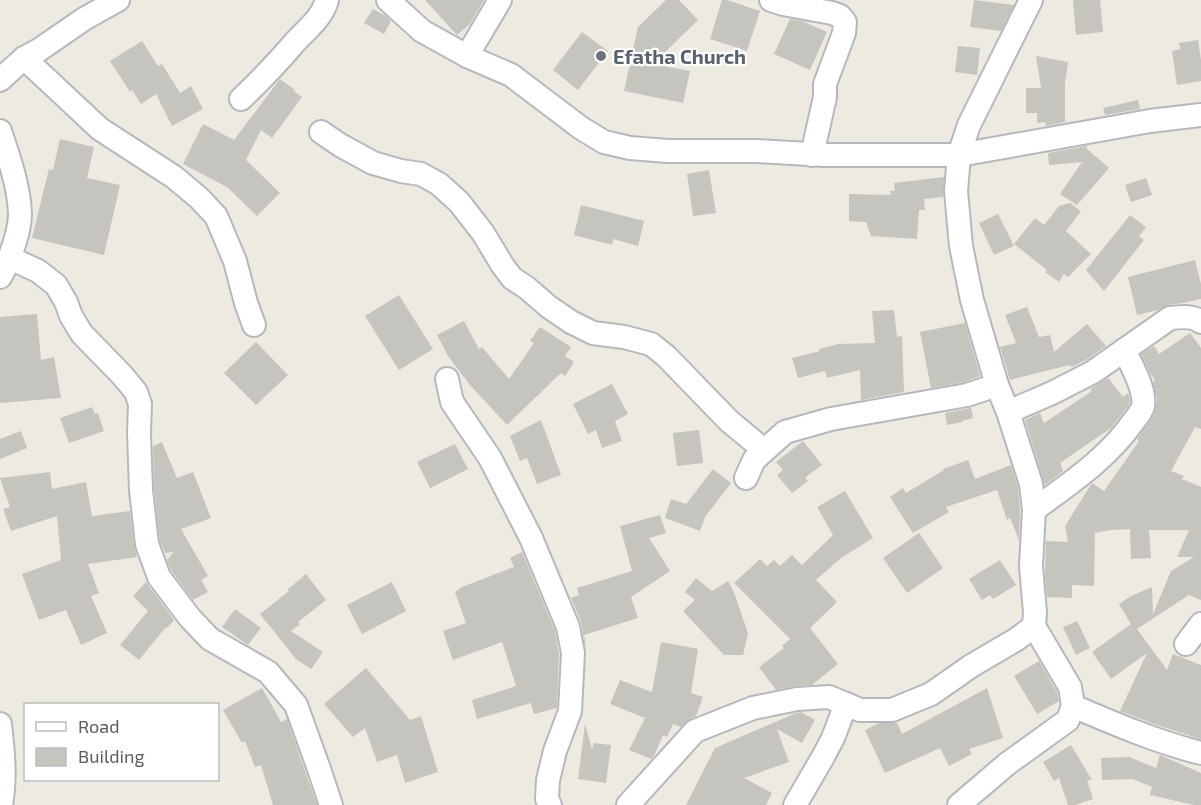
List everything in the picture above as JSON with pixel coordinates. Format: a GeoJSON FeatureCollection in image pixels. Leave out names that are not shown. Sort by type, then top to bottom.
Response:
{"type":"FeatureCollection","features":[{"type":"Feature","properties":{"kind":"street"},"geometry":{"type":"LineString","coordinates":[[0,80],[24,58],[39,50],[81,9],[118,0]]}},
{"type":"Feature","properties":{"kind":"street"},"geometry":{"type":"LineString","coordinates":[[241,99],[314,23],[327,0]]}},
{"type":"Feature","properties":{"kind":"street"},"geometry":{"type":"LineString","coordinates":[[388,0],[422,31],[467,56],[511,75],[581,128],[604,142],[630,148],[668,151],[959,155],[1138,123],[1201,115]]}},
{"type":"Feature","properties":{"kind":"street"},"geometry":{"type":"LineString","coordinates":[[467,56],[500,0]]}},
{"type":"Feature","properties":{"kind":"street"},"geometry":{"type":"LineString","coordinates":[[771,0],[832,13],[840,16],[844,22],[844,33],[825,84],[825,97],[812,154]]}},
{"type":"Feature","properties":{"kind":"street"},"geometry":{"type":"LineString","coordinates":[[959,805],[1007,764],[1068,720],[1073,706],[1070,687],[1034,626],[1035,613],[1030,566],[1034,510],[1031,484],[1008,411],[997,385],[972,300],[961,246],[956,191],[959,155],[969,125],[1031,0]]}},
{"type":"Feature","properties":{"kind":"street"},"geometry":{"type":"LineString","coordinates":[[24,58],[100,129],[174,177],[216,216],[235,261],[254,325]]}},
{"type":"Feature","properties":{"kind":"street"},"geometry":{"type":"LineString","coordinates":[[0,131],[16,186],[20,216],[16,242],[5,267],[38,271],[56,285],[82,334],[136,392],[140,404],[141,490],[147,544],[159,577],[190,618],[210,639],[268,672],[296,705],[331,805]]}},
{"type":"Feature","properties":{"kind":"street"},"geometry":{"type":"LineString","coordinates":[[321,132],[373,163],[422,174],[439,184],[459,202],[483,233],[502,266],[512,278],[571,322],[593,333],[624,337],[651,344],[666,356],[729,421],[764,450]]}},
{"type":"Feature","properties":{"kind":"street"},"geometry":{"type":"LineString","coordinates":[[1008,411],[1052,393],[1093,372],[1170,318],[1200,318]]}},
{"type":"Feature","properties":{"kind":"street"},"geometry":{"type":"LineString","coordinates":[[1034,510],[1087,471],[1108,452],[1143,408],[1141,390],[1124,350]]}},
{"type":"Feature","properties":{"kind":"street"},"geometry":{"type":"LineString","coordinates":[[447,379],[452,402],[490,458],[531,538],[568,627],[573,653],[570,711],[555,750],[548,780],[547,799],[550,805]]}},
{"type":"Feature","properties":{"kind":"street"},"geometry":{"type":"LineString","coordinates":[[746,478],[754,460],[785,432],[831,419],[967,395],[997,385]]}},
{"type":"Feature","properties":{"kind":"street"},"geometry":{"type":"LineString","coordinates":[[1186,644],[1201,624]]}},
{"type":"Feature","properties":{"kind":"street"},"geometry":{"type":"LineString","coordinates":[[628,805],[694,731],[753,708],[797,699],[829,696],[860,710],[892,710],[931,694],[1034,626]]}},
{"type":"Feature","properties":{"kind":"street"},"geometry":{"type":"LineString","coordinates":[[795,805],[824,757],[846,704]]}},
{"type":"Feature","properties":{"kind":"street"},"geometry":{"type":"LineString","coordinates":[[1073,706],[1124,728],[1201,753]]}},
{"type":"Feature","properties":{"kind":"street"},"geometry":{"type":"LineString","coordinates":[[0,724],[4,791],[1,805]]}},
{"type":"Feature","properties":{"kind":"building"},"geometry":{"type":"Polygon","coordinates":[[[425,0],[484,0],[470,24],[457,35],[425,0]]]}},
{"type":"Feature","properties":{"kind":"building"},"geometry":{"type":"Polygon","coordinates":[[[666,0],[679,0],[698,20],[653,64],[690,71],[683,103],[624,91],[638,27],[666,0]]]}},
{"type":"Feature","properties":{"kind":"building"},"geometry":{"type":"Polygon","coordinates":[[[722,0],[760,11],[747,51],[710,39],[722,0]]]}},
{"type":"Feature","properties":{"kind":"building"},"geometry":{"type":"Polygon","coordinates":[[[974,0],[1014,5],[1001,31],[970,27],[974,0]]]}},
{"type":"Feature","properties":{"kind":"building"},"geometry":{"type":"Polygon","coordinates":[[[1073,0],[1100,0],[1103,32],[1076,35],[1073,0]]]}},
{"type":"Feature","properties":{"kind":"building"},"geometry":{"type":"Polygon","coordinates":[[[373,9],[391,21],[384,34],[364,23],[373,9]]]}},
{"type":"Feature","properties":{"kind":"building"},"geometry":{"type":"Polygon","coordinates":[[[790,19],[802,21],[827,32],[810,70],[774,54],[790,19]]]}},
{"type":"Feature","properties":{"kind":"building"},"geometry":{"type":"Polygon","coordinates":[[[582,32],[608,51],[578,90],[553,70],[582,32]]]}},
{"type":"Feature","properties":{"kind":"building"},"geometry":{"type":"Polygon","coordinates":[[[1198,40],[1201,81],[1177,85],[1172,51],[1180,49],[1179,43],[1198,40]]]}},
{"type":"Feature","properties":{"kind":"building"},"geometry":{"type":"Polygon","coordinates":[[[142,41],[158,66],[162,64],[180,93],[191,86],[203,109],[172,126],[156,94],[141,104],[132,90],[130,92],[110,61],[142,41]]]}},
{"type":"Feature","properties":{"kind":"building"},"geometry":{"type":"Polygon","coordinates":[[[958,46],[980,48],[977,75],[955,72],[958,46]]]}},
{"type":"Feature","properties":{"kind":"building"},"geometry":{"type":"Polygon","coordinates":[[[1036,56],[1068,62],[1065,83],[1065,122],[1046,126],[1045,122],[1037,123],[1037,113],[1026,113],[1026,88],[1041,88],[1036,56]]]}},
{"type":"Feature","properties":{"kind":"building"},"geometry":{"type":"Polygon","coordinates":[[[280,79],[302,97],[272,138],[261,130],[246,160],[280,193],[257,216],[227,187],[183,164],[203,124],[234,140],[280,79]]]}},
{"type":"Feature","properties":{"kind":"building"},"geometry":{"type":"Polygon","coordinates":[[[1138,100],[1140,109],[1105,115],[1103,108],[1138,100]]]}},
{"type":"Feature","properties":{"kind":"building"},"geometry":{"type":"Polygon","coordinates":[[[60,139],[94,147],[87,178],[120,185],[104,255],[32,238],[49,169],[53,170],[60,139]]]}},
{"type":"Feature","properties":{"kind":"building"},"geometry":{"type":"Polygon","coordinates":[[[1087,146],[1087,149],[1109,168],[1077,205],[1060,194],[1082,162],[1049,165],[1048,153],[1087,146]]]}},
{"type":"Feature","properties":{"kind":"building"},"geometry":{"type":"Polygon","coordinates":[[[709,170],[716,213],[693,216],[687,174],[709,170]]]}},
{"type":"Feature","properties":{"kind":"building"},"geometry":{"type":"Polygon","coordinates":[[[944,177],[943,197],[924,199],[925,210],[919,210],[917,239],[871,236],[866,222],[849,221],[849,194],[891,195],[890,191],[895,191],[894,183],[944,177]]]}},
{"type":"Feature","properties":{"kind":"building"},"geometry":{"type":"Polygon","coordinates":[[[1146,178],[1152,195],[1131,202],[1125,185],[1146,178]]]}},
{"type":"Feature","properties":{"kind":"building"},"geometry":{"type":"Polygon","coordinates":[[[1070,203],[1081,211],[1066,231],[1091,254],[1068,277],[1064,274],[1059,282],[1014,244],[1035,218],[1044,225],[1059,206],[1070,203]]]}},
{"type":"Feature","properties":{"kind":"building"},"geometry":{"type":"Polygon","coordinates":[[[581,205],[644,221],[638,246],[613,239],[612,245],[574,235],[581,205]]]}},
{"type":"Feature","properties":{"kind":"building"},"geometry":{"type":"Polygon","coordinates":[[[998,214],[1014,246],[994,255],[979,223],[998,214]]]}},
{"type":"Feature","properties":{"kind":"building"},"geometry":{"type":"Polygon","coordinates":[[[1130,215],[1146,227],[1139,236],[1144,240],[1104,291],[1086,270],[1130,215]]]}},
{"type":"Feature","properties":{"kind":"building"},"geometry":{"type":"Polygon","coordinates":[[[1195,260],[1201,284],[1201,299],[1168,305],[1137,315],[1128,277],[1195,260]]]}},
{"type":"Feature","properties":{"kind":"building"},"geometry":{"type":"Polygon","coordinates":[[[399,295],[433,349],[399,370],[365,316],[399,295]]]}},
{"type":"Feature","properties":{"kind":"building"},"geometry":{"type":"Polygon","coordinates":[[[1027,307],[1039,337],[1050,335],[1054,352],[1087,324],[1106,346],[1072,367],[1070,365],[1010,380],[1000,347],[1016,343],[1005,315],[1027,307]]]}},
{"type":"Feature","properties":{"kind":"building"},"geometry":{"type":"Polygon","coordinates":[[[894,310],[897,337],[902,336],[904,392],[861,400],[860,370],[827,378],[825,371],[798,378],[792,358],[838,344],[875,343],[872,311],[894,310]]]}},
{"type":"Feature","properties":{"kind":"building"},"geometry":{"type":"Polygon","coordinates":[[[37,314],[41,360],[54,357],[61,398],[0,403],[0,317],[37,314]]]}},
{"type":"Feature","properties":{"kind":"building"},"geometry":{"type":"Polygon","coordinates":[[[464,321],[479,349],[482,347],[509,379],[534,343],[530,341],[540,327],[571,347],[565,356],[574,362],[565,376],[561,373],[507,425],[470,385],[448,356],[437,335],[464,321]]]}},
{"type":"Feature","properties":{"kind":"building"},"geometry":{"type":"Polygon","coordinates":[[[965,323],[980,376],[964,382],[931,388],[920,332],[965,323]]]}},
{"type":"Feature","properties":{"kind":"building"},"geometry":{"type":"Polygon","coordinates":[[[1190,333],[1201,348],[1201,429],[1195,427],[1171,471],[1184,476],[1182,479],[1201,487],[1201,600],[1189,595],[1137,629],[1167,670],[1173,654],[1201,665],[1201,739],[1120,711],[1147,653],[1111,679],[1092,652],[1131,624],[1119,604],[1152,587],[1153,614],[1171,571],[1194,557],[1177,557],[1189,530],[1149,530],[1151,558],[1131,559],[1130,529],[1095,533],[1094,586],[1072,585],[1072,598],[1047,597],[1045,575],[1046,541],[1068,542],[1065,526],[1092,483],[1104,491],[1154,415],[1157,400],[1153,382],[1155,380],[1141,354],[1154,346],[1159,354],[1190,333]]]}},
{"type":"Feature","properties":{"kind":"building"},"geometry":{"type":"Polygon","coordinates":[[[256,342],[288,375],[256,405],[224,373],[256,342]]]}},
{"type":"Feature","properties":{"kind":"building"},"geometry":{"type":"Polygon","coordinates":[[[1108,378],[1123,397],[1128,393],[1129,405],[1111,428],[1060,463],[1063,471],[1045,485],[1025,420],[1040,413],[1044,423],[1108,378]]]}},
{"type":"Feature","properties":{"kind":"building"},"geometry":{"type":"Polygon","coordinates":[[[612,384],[628,414],[615,421],[622,441],[602,448],[596,430],[588,434],[573,404],[612,384]]]}},
{"type":"Feature","properties":{"kind":"building"},"geometry":{"type":"Polygon","coordinates":[[[92,407],[95,414],[98,413],[104,431],[69,443],[60,418],[92,407]]]}},
{"type":"Feature","properties":{"kind":"building"},"geometry":{"type":"Polygon","coordinates":[[[971,408],[973,418],[947,425],[945,413],[971,408]]]}},
{"type":"Feature","properties":{"kind":"building"},"geometry":{"type":"Polygon","coordinates":[[[541,420],[561,475],[537,484],[527,458],[520,461],[510,436],[541,420]]]}},
{"type":"Feature","properties":{"kind":"building"},"geometry":{"type":"Polygon","coordinates":[[[699,430],[703,463],[677,466],[673,433],[699,430]]]}},
{"type":"Feature","properties":{"kind":"building"},"geometry":{"type":"Polygon","coordinates":[[[21,431],[27,448],[0,459],[0,439],[21,431]]]}},
{"type":"Feature","properties":{"kind":"building"},"geometry":{"type":"Polygon","coordinates":[[[803,441],[822,465],[805,478],[808,481],[792,493],[777,475],[783,470],[776,462],[803,441]]]}},
{"type":"Feature","properties":{"kind":"building"},"geometry":{"type":"Polygon","coordinates":[[[162,442],[177,478],[193,472],[211,518],[181,529],[208,576],[201,580],[208,592],[193,600],[171,570],[167,560],[174,552],[165,553],[160,541],[154,489],[153,446],[162,442]]]}},
{"type":"Feature","properties":{"kind":"building"},"geometry":{"type":"Polygon","coordinates":[[[455,444],[468,469],[430,488],[417,462],[455,444]]]}},
{"type":"Feature","properties":{"kind":"building"},"geometry":{"type":"Polygon","coordinates":[[[968,460],[975,479],[1011,465],[1018,487],[1019,540],[1010,518],[1007,520],[997,490],[946,507],[949,512],[913,533],[890,497],[903,488],[906,493],[943,469],[968,460]]]}},
{"type":"Feature","properties":{"kind":"building"},"geometry":{"type":"Polygon","coordinates":[[[713,469],[731,483],[705,517],[700,531],[665,518],[671,499],[686,504],[713,469]]]}},
{"type":"Feature","properties":{"kind":"building"},"geometry":{"type":"Polygon","coordinates":[[[50,472],[52,489],[86,482],[92,516],[130,511],[137,557],[88,564],[99,593],[91,596],[107,633],[81,645],[66,610],[39,620],[22,574],[61,560],[57,516],[11,531],[3,509],[10,507],[0,478],[50,472]]]}},
{"type":"Feature","properties":{"kind":"building"},"geometry":{"type":"Polygon","coordinates":[[[845,491],[873,538],[841,558],[816,580],[837,602],[810,628],[838,664],[812,685],[776,690],[759,667],[784,648],[782,646],[790,639],[734,583],[760,559],[767,566],[774,560],[780,566],[792,555],[802,565],[833,535],[817,507],[845,491]]]}},
{"type":"Feature","properties":{"kind":"building"},"geometry":{"type":"Polygon","coordinates":[[[660,515],[666,533],[649,538],[670,571],[631,597],[638,618],[584,635],[585,645],[581,622],[571,598],[579,595],[577,588],[632,571],[620,526],[660,515]]]}},
{"type":"Feature","properties":{"kind":"building"},"geometry":{"type":"Polygon","coordinates":[[[919,533],[943,568],[907,593],[883,558],[919,533]]]}},
{"type":"Feature","properties":{"kind":"building"},"geometry":{"type":"Polygon","coordinates":[[[522,552],[555,631],[559,654],[557,708],[534,714],[531,703],[477,719],[472,700],[516,686],[502,642],[453,660],[443,631],[466,623],[455,592],[462,587],[514,567],[510,558],[522,552]]]}},
{"type":"Feature","properties":{"kind":"building"},"geometry":{"type":"Polygon","coordinates":[[[1000,560],[1016,585],[993,599],[990,595],[982,600],[969,579],[1000,560]]]}},
{"type":"Feature","properties":{"kind":"building"},"geometry":{"type":"Polygon","coordinates":[[[306,574],[326,600],[298,622],[300,624],[291,631],[323,652],[311,669],[296,659],[260,614],[306,574]]]}},
{"type":"Feature","properties":{"kind":"building"},"geometry":{"type":"Polygon","coordinates":[[[696,578],[712,591],[728,581],[748,633],[743,655],[724,655],[683,611],[695,600],[685,592],[696,578]]]}},
{"type":"Feature","properties":{"kind":"building"},"geometry":{"type":"Polygon","coordinates":[[[146,582],[174,620],[139,660],[120,645],[148,611],[133,596],[146,582]]]}},
{"type":"Feature","properties":{"kind":"building"},"geometry":{"type":"Polygon","coordinates":[[[392,582],[406,611],[362,634],[347,605],[392,582]]]}},
{"type":"Feature","properties":{"kind":"building"},"geometry":{"type":"Polygon","coordinates":[[[235,609],[261,628],[248,645],[222,627],[235,609]]]}},
{"type":"Feature","properties":{"kind":"building"},"geometry":{"type":"Polygon","coordinates":[[[1077,621],[1090,648],[1076,655],[1063,627],[1077,621]]]}},
{"type":"Feature","properties":{"kind":"building"},"geometry":{"type":"Polygon","coordinates":[[[661,642],[698,649],[691,693],[703,697],[696,716],[681,727],[673,724],[667,737],[663,735],[651,759],[629,750],[645,718],[610,704],[620,680],[652,692],[661,642]]]}},
{"type":"Feature","properties":{"kind":"building"},"geometry":{"type":"Polygon","coordinates":[[[1039,661],[1057,692],[1059,701],[1037,714],[1014,676],[1039,661]]]}},
{"type":"Feature","properties":{"kind":"building"},"geometry":{"type":"Polygon","coordinates":[[[366,668],[410,720],[421,716],[438,772],[405,783],[397,755],[377,762],[365,728],[353,737],[324,704],[366,668]]]}},
{"type":"Feature","properties":{"kind":"building"},"geometry":{"type":"Polygon","coordinates":[[[262,688],[281,722],[287,719],[317,805],[273,805],[261,765],[255,767],[245,741],[242,743],[223,710],[262,688]]]}},
{"type":"Feature","properties":{"kind":"building"},"geometry":{"type":"Polygon","coordinates":[[[987,688],[1003,738],[969,749],[972,754],[949,766],[940,748],[885,773],[865,730],[879,723],[897,723],[902,734],[987,688]]]}},
{"type":"Feature","properties":{"kind":"building"},"geometry":{"type":"Polygon","coordinates":[[[801,712],[815,720],[802,743],[777,729],[789,762],[744,778],[772,793],[766,805],[686,805],[715,748],[801,712]]]}},
{"type":"Feature","properties":{"kind":"building"},"geometry":{"type":"Polygon","coordinates":[[[585,724],[592,749],[594,743],[611,745],[606,783],[578,779],[585,724]]]}},
{"type":"Feature","properties":{"kind":"building"},"geometry":{"type":"Polygon","coordinates":[[[1071,745],[1092,780],[1087,780],[1093,799],[1075,805],[1068,805],[1059,778],[1054,781],[1043,762],[1071,745]]]}},
{"type":"Feature","properties":{"kind":"building"},"geometry":{"type":"Polygon","coordinates":[[[1160,755],[1201,773],[1201,805],[1150,795],[1152,787],[1133,779],[1102,780],[1101,758],[1129,757],[1156,768],[1160,755]]]}},
{"type":"Feature","properties":{"kind":"place","name":"Efatha Church"},"geometry":{"type":"Point","coordinates":[601,56]}}]}
